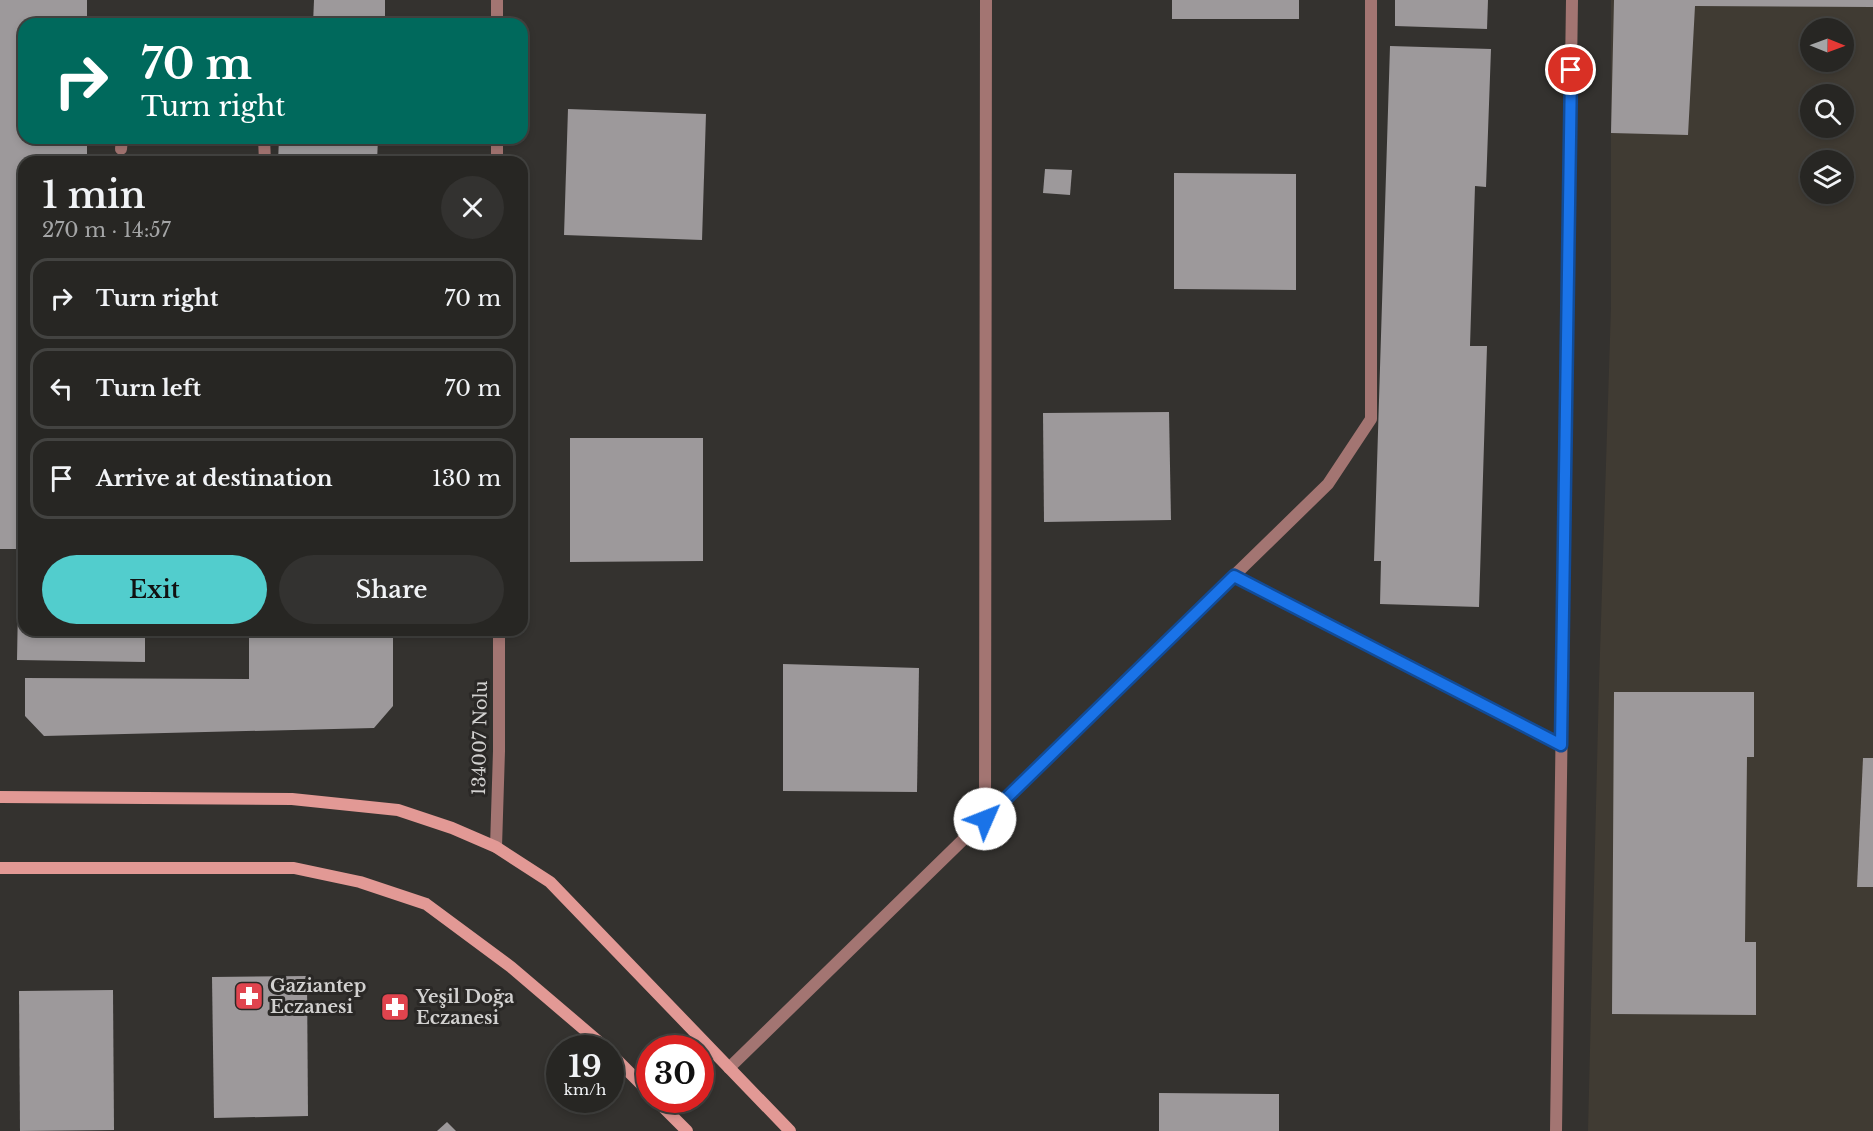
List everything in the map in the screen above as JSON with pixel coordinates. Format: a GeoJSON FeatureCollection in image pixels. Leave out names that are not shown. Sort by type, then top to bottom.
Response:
{"type":"FeatureCollection","features":[{"type":"Feature","properties":{"kind":"main road"},"geometry":{"type":"LineString","coordinates":[[0,797],[292,799],[398,810],[452,828],[496,847],[550,882],[790,1131]]}},
{"type":"Feature","properties":{"kind":"main road"},"geometry":{"type":"LineString","coordinates":[[0,868],[294,868],[360,882],[426,904],[511,967],[591,1035]]}},
{"type":"Feature","properties":{"kind":"main road"},"geometry":{"type":"LineString","coordinates":[[624,1067],[636,1079]]}},
{"type":"Feature","properties":{"kind":"main road"},"geometry":{"type":"LineString","coordinates":[[669,1113],[687,1131]]}},
{"type":"Feature","properties":{"kind":"street"},"geometry":{"type":"LineString","coordinates":[[497,0],[497,18]]}},
{"type":"Feature","properties":{"kind":"street"},"geometry":{"type":"LineString","coordinates":[[985,819],[986,0]]}},
{"type":"Feature","properties":{"kind":"street"},"geometry":{"type":"LineString","coordinates":[[729,1068],[1328,484],[1371,419],[1371,0]]}},
{"type":"Feature","properties":{"kind":"street"},"geometry":{"type":"LineString","coordinates":[[1556,1131],[1572,0]]}},
{"type":"Feature","properties":{"kind":"street"},"geometry":{"type":"LineString","coordinates":[[1234,576],[1561,745]]}},
{"type":"Feature","properties":{"kind":"street","name":"134007 Nolu"},"geometry":{"type":"LineString","coordinates":[[496,847],[499,636]]}},
{"type":"Feature","properties":{"kind":"shaded area"},"geometry":{"type":"Polygon","coordinates":[[[1611,0],[1873,0],[1873,1131],[1588,1131],[1611,307],[1611,0]]]}},
{"type":"Feature","properties":{"kind":"building"},"geometry":{"type":"Polygon","coordinates":[[[0,0],[87,0],[87,18],[18,18],[18,144],[87,144],[87,156],[18,156],[18,549],[0,549],[0,0]]]}},
{"type":"Feature","properties":{"kind":"building"},"geometry":{"type":"Polygon","coordinates":[[[314,0],[385,0],[385,18],[313,18],[314,0]]]}},
{"type":"Feature","properties":{"kind":"building"},"geometry":{"type":"Polygon","coordinates":[[[1172,0],[1299,0],[1299,19],[1172,19],[1172,0]]]}},
{"type":"Feature","properties":{"kind":"building"},"geometry":{"type":"Polygon","coordinates":[[[1395,0],[1488,0],[1487,29],[1395,26],[1395,0]]]}},
{"type":"Feature","properties":{"kind":"building"},"geometry":{"type":"Polygon","coordinates":[[[1614,0],[1873,0],[1873,7],[1695,6],[1688,135],[1611,133],[1614,0]]]}},
{"type":"Feature","properties":{"kind":"building"},"geometry":{"type":"Polygon","coordinates":[[[1390,46],[1491,49],[1486,187],[1475,186],[1470,346],[1487,346],[1479,607],[1380,604],[1381,561],[1374,561],[1390,46]]]}},
{"type":"Feature","properties":{"kind":"building"},"geometry":{"type":"Polygon","coordinates":[[[568,109],[706,114],[702,240],[564,235],[568,109]]]}},
{"type":"Feature","properties":{"kind":"building"},"geometry":{"type":"Polygon","coordinates":[[[279,144],[378,144],[377,156],[278,156],[279,144]]]}},
{"type":"Feature","properties":{"kind":"building"},"geometry":{"type":"Polygon","coordinates":[[[1045,169],[1072,170],[1070,195],[1043,193],[1045,169]]]}},
{"type":"Feature","properties":{"kind":"building"},"geometry":{"type":"Polygon","coordinates":[[[1174,173],[1296,174],[1296,290],[1174,289],[1174,173]]]}},
{"type":"Feature","properties":{"kind":"building"},"geometry":{"type":"Polygon","coordinates":[[[1169,412],[1171,520],[1044,522],[1043,413],[1169,412]]]}},
{"type":"Feature","properties":{"kind":"building"},"geometry":{"type":"Polygon","coordinates":[[[570,438],[703,438],[703,561],[570,562],[570,438]]]}},
{"type":"Feature","properties":{"kind":"building"},"geometry":{"type":"Polygon","coordinates":[[[18,604],[18,636],[145,636],[145,662],[17,660],[18,604]]]}},
{"type":"Feature","properties":{"kind":"building"},"geometry":{"type":"Polygon","coordinates":[[[249,636],[393,636],[393,706],[374,728],[44,736],[25,716],[25,678],[249,679],[249,636]]]}},
{"type":"Feature","properties":{"kind":"building"},"geometry":{"type":"Polygon","coordinates":[[[783,664],[919,668],[917,792],[783,791],[783,664]]]}},
{"type":"Feature","properties":{"kind":"building"},"geometry":{"type":"Polygon","coordinates":[[[1614,692],[1754,692],[1754,757],[1747,757],[1745,942],[1756,942],[1756,1015],[1612,1014],[1614,692]]]}},
{"type":"Feature","properties":{"kind":"building"},"geometry":{"type":"Polygon","coordinates":[[[1863,758],[1873,758],[1873,887],[1857,887],[1863,758]]]}},
{"type":"Feature","properties":{"kind":"building"},"geometry":{"type":"Polygon","coordinates":[[[307,976],[308,1116],[214,1118],[212,977],[307,976]]]}},
{"type":"Feature","properties":{"kind":"building"},"geometry":{"type":"Polygon","coordinates":[[[113,990],[114,1130],[20,1131],[19,991],[113,990]]]}},
{"type":"Feature","properties":{"kind":"building"},"geometry":{"type":"Polygon","coordinates":[[[1159,1093],[1279,1094],[1279,1131],[1159,1131],[1159,1093]]]}},
{"type":"Feature","properties":{"kind":"building"},"geometry":{"type":"Polygon","coordinates":[[[447,1122],[456,1131],[437,1131],[447,1122]]]}},
{"type":"Feature","properties":{"kind":"place","name":"Gaziantep Eczanesi"},"geometry":{"type":"Point","coordinates":[249,996]}},
{"type":"Feature","properties":{"kind":"place","name":"Yeşil Doğa Eczanesi"},"geometry":{"type":"Point","coordinates":[395,1007]}},
{"type":"Feature","properties":{"kind":"route"},"geometry":{"type":"LineString","coordinates":[[985,819],[1234,576],[1561,745],[1571,70]]}}]}
